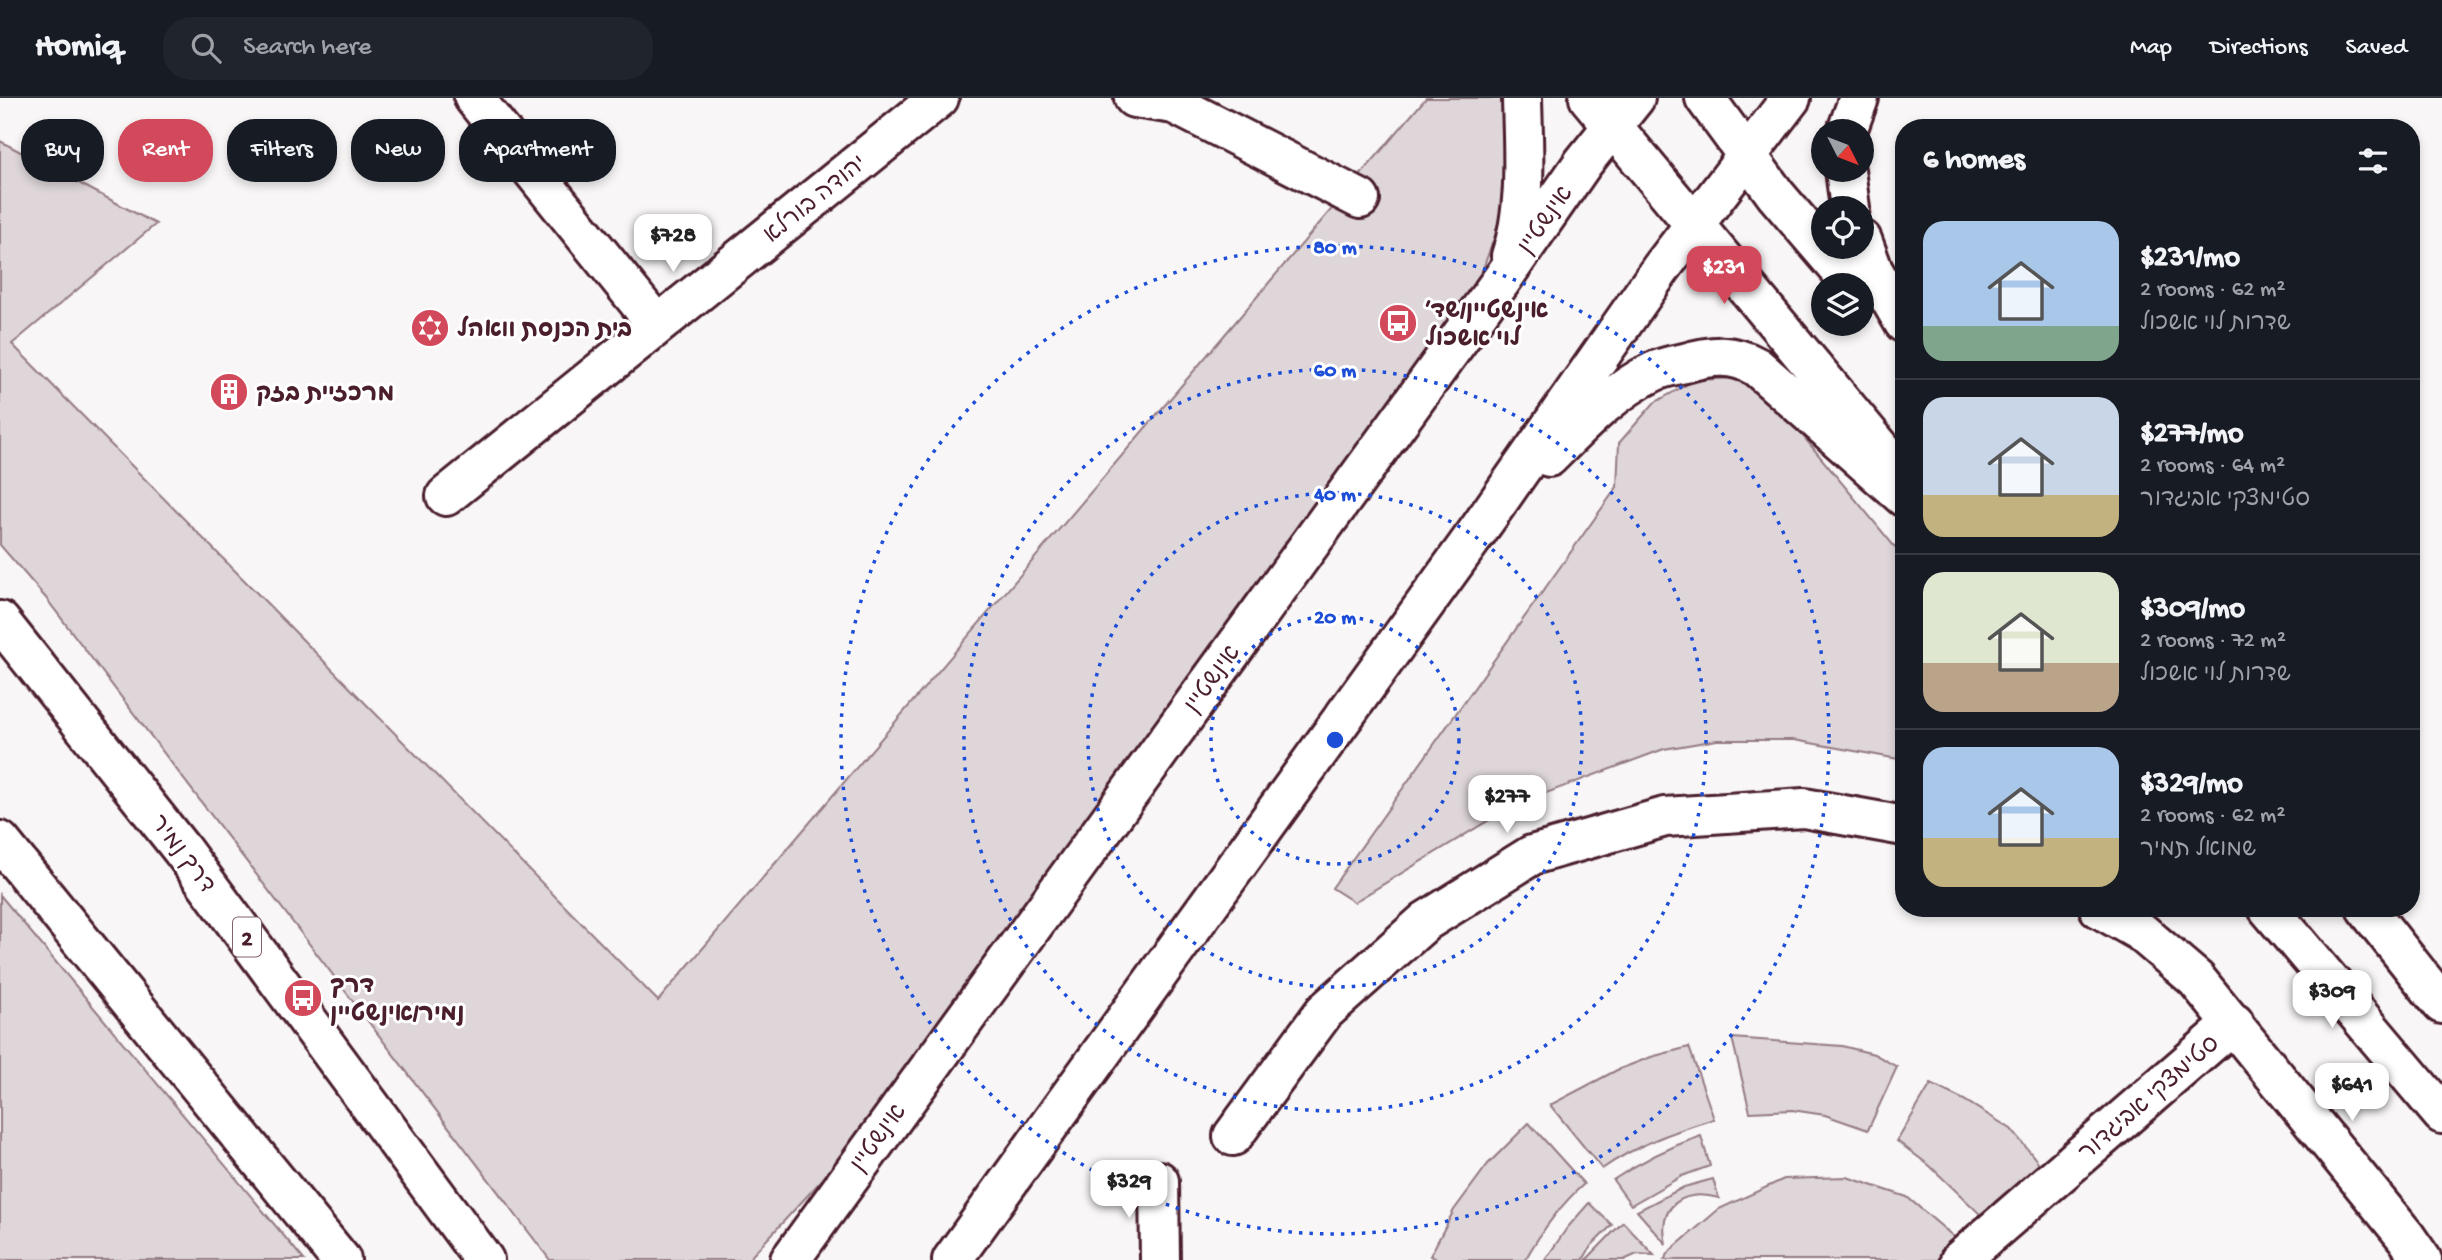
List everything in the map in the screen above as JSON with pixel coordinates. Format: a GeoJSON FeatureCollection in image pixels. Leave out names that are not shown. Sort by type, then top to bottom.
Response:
{"type":"FeatureCollection","features":[{"type":"Feature","properties":{"kind":"main road"},"geometry":{"type":"LineString","coordinates":[[474,98],[657,325]]}},
{"type":"Feature","properties":{"kind":"main road","name":"יהודה בורלא"},"geometry":{"type":"LineString","coordinates":[[446,496],[939,98]]}},
{"type":"Feature","properties":{"kind":"main road"},"geometry":{"type":"LineString","coordinates":[[1135,98],[1174,103],[1360,199]]}},
{"type":"Feature","properties":{"kind":"main road"},"geometry":{"type":"LineString","coordinates":[[1501,281],[1513,252],[1520,220],[1522,98]]}},
{"type":"Feature","properties":{"kind":"main road"},"geometry":{"type":"LineString","coordinates":[[1705,98],[1776,195],[1843,273]]}},
{"type":"Feature","properties":{"kind":"main road"},"geometry":{"type":"LineString","coordinates":[[952,1260],[1477,532],[1662,267],[1791,98]]}},
{"type":"Feature","properties":{"kind":"main road"},"geometry":{"type":"LineString","coordinates":[[1851,119],[1859,98]]}},
{"type":"Feature","properties":{"kind":"main road"},"geometry":{"type":"LineString","coordinates":[[1612,107],[1694,226],[1895,465]]}},
{"type":"Feature","properties":{"kind":"main road","name":"אינשטיין"},"geometry":{"type":"LineString","coordinates":[[790,1260],[1501,281],[1583,163],[1612,107]]}},
{"type":"Feature","properties":{"kind":"main road"},"geometry":{"type":"LineString","coordinates":[[1869,259],[1895,308]]}},
{"type":"Feature","properties":{"kind":"main road"},"geometry":{"type":"LineString","coordinates":[[1874,310],[1895,334]]}},
{"type":"Feature","properties":{"kind":"main road"},"geometry":{"type":"LineString","coordinates":[[1477,532],[1565,441],[1615,396],[1654,371],[1718,355],[1742,358],[1757,367],[1895,489]]}},
{"type":"Feature","properties":{"kind":"main road","name":"דרך נמיר"},"geometry":{"type":"LineString","coordinates":[[0,621],[182,849],[484,1260]]}},
{"type":"Feature","properties":{"kind":"main road"},"geometry":{"type":"LineString","coordinates":[[1233,1136],[1324,1012],[1426,921],[1532,855],[1665,817],[1804,808],[1895,824]]}},
{"type":"Feature","properties":{"kind":"main road"},"geometry":{"type":"LineString","coordinates":[[0,841],[341,1260]]}},
{"type":"Feature","properties":{"kind":"main road","name":"סטימצקי אביגדור"},"geometry":{"type":"LineString","coordinates":[[1960,1260],[2234,1023],[2196,979],[2141,932],[2115,917]]}},
{"type":"Feature","properties":{"kind":"main road"},"geometry":{"type":"LineString","coordinates":[[2276,917],[2442,1114]]}},
{"type":"Feature","properties":{"kind":"main road"},"geometry":{"type":"LineString","coordinates":[[2373,917],[2442,1004]]}},
{"type":"Feature","properties":{"kind":"main road"},"geometry":{"type":"LineString","coordinates":[[2234,1023],[2422,1260]]}},
{"type":"Feature","properties":{"kind":"main road"},"geometry":{"type":"LineString","coordinates":[[1159,1181],[1160,1260]]}},
{"type":"Feature","properties":{"kind":"shaded area"},"geometry":{"type":"Polygon","coordinates":[[[1426,98],[1510,98],[1506,185],[1496,233],[1477,285],[831,1170],[748,1260],[550,1260],[45,597],[0,545],[0,141],[21,152],[21,182],[77,182],[156,224],[12,344],[658,1001],[1426,98]]]}},
{"type":"Feature","properties":{"kind":"shaded area"},"geometry":{"type":"Polygon","coordinates":[[[1739,378],[1774,401],[1895,547],[1895,758],[1794,740],[1717,740],[1664,749],[1514,805],[1354,902],[1332,888],[1617,487],[1619,443],[1654,403],[1695,380],[1739,378]]]}},
{"type":"Feature","properties":{"kind":"shaded area"},"geometry":{"type":"Polygon","coordinates":[[[0,895],[304,1260],[0,1260],[0,895]]]}},
{"type":"Feature","properties":{"kind":"shaded area"},"geometry":{"type":"Polygon","coordinates":[[[1732,1038],[1842,1046],[1874,1054],[1897,1067],[1868,1130],[1825,1115],[1792,1110],[1750,1112],[1732,1038]]]}},
{"type":"Feature","properties":{"kind":"shaded area"},"geometry":{"type":"Polygon","coordinates":[[[1689,1047],[1714,1119],[1656,1140],[1602,1169],[1550,1105],[1617,1070],[1689,1047]]]}},
{"type":"Feature","properties":{"kind":"shaded area"},"geometry":{"type":"Polygon","coordinates":[[[1931,1084],[1964,1100],[2011,1129],[2043,1168],[1984,1218],[1930,1166],[1897,1141],[1931,1084]]]}},
{"type":"Feature","properties":{"kind":"shaded area"},"geometry":{"type":"Polygon","coordinates":[[[1529,1123],[1584,1184],[1551,1220],[1525,1260],[1440,1260],[1430,1256],[1454,1210],[1488,1164],[1529,1123]]]}},
{"type":"Feature","properties":{"kind":"shaded area"},"geometry":{"type":"Polygon","coordinates":[[[1701,1136],[1710,1166],[1682,1176],[1631,1205],[1613,1180],[1656,1155],[1701,1136]]]}},
{"type":"Feature","properties":{"kind":"shaded area"},"geometry":{"type":"Polygon","coordinates":[[[1847,1177],[1907,1197],[1961,1243],[1942,1260],[1664,1260],[1671,1250],[1719,1209],[1784,1179],[1847,1177]]]}},
{"type":"Feature","properties":{"kind":"shaded area"},"geometry":{"type":"Polygon","coordinates":[[[1713,1179],[1719,1198],[1684,1198],[1670,1209],[1664,1230],[1666,1244],[1637,1211],[1684,1187],[1713,1179]]]}},
{"type":"Feature","properties":{"kind":"shaded area"},"geometry":{"type":"Polygon","coordinates":[[[1589,1203],[1612,1225],[1591,1246],[1583,1260],[1545,1260],[1567,1228],[1589,1203]]]}},
{"type":"Feature","properties":{"kind":"shaded area"},"geometry":{"type":"Polygon","coordinates":[[[1623,1222],[1654,1255],[1637,1254],[1624,1260],[1586,1260],[1623,1222]]]}},
{"type":"Feature","properties":{"kind":"place","name":"אינשטיין/שד׳ לוי אשכול"},"geometry":{"type":"Point","coordinates":[1398,323]}},
{"type":"Feature","properties":{"kind":"place","name":"בית הכנסת וואהל"},"geometry":{"type":"Point","coordinates":[430,328]}},
{"type":"Feature","properties":{"kind":"place","name":"מרכזיית בזק"},"geometry":{"type":"Point","coordinates":[229,392]}},
{"type":"Feature","properties":{"kind":"place","name":"דרך נמיר/אינשטיין"},"geometry":{"type":"Point","coordinates":[303,998]}}]}
